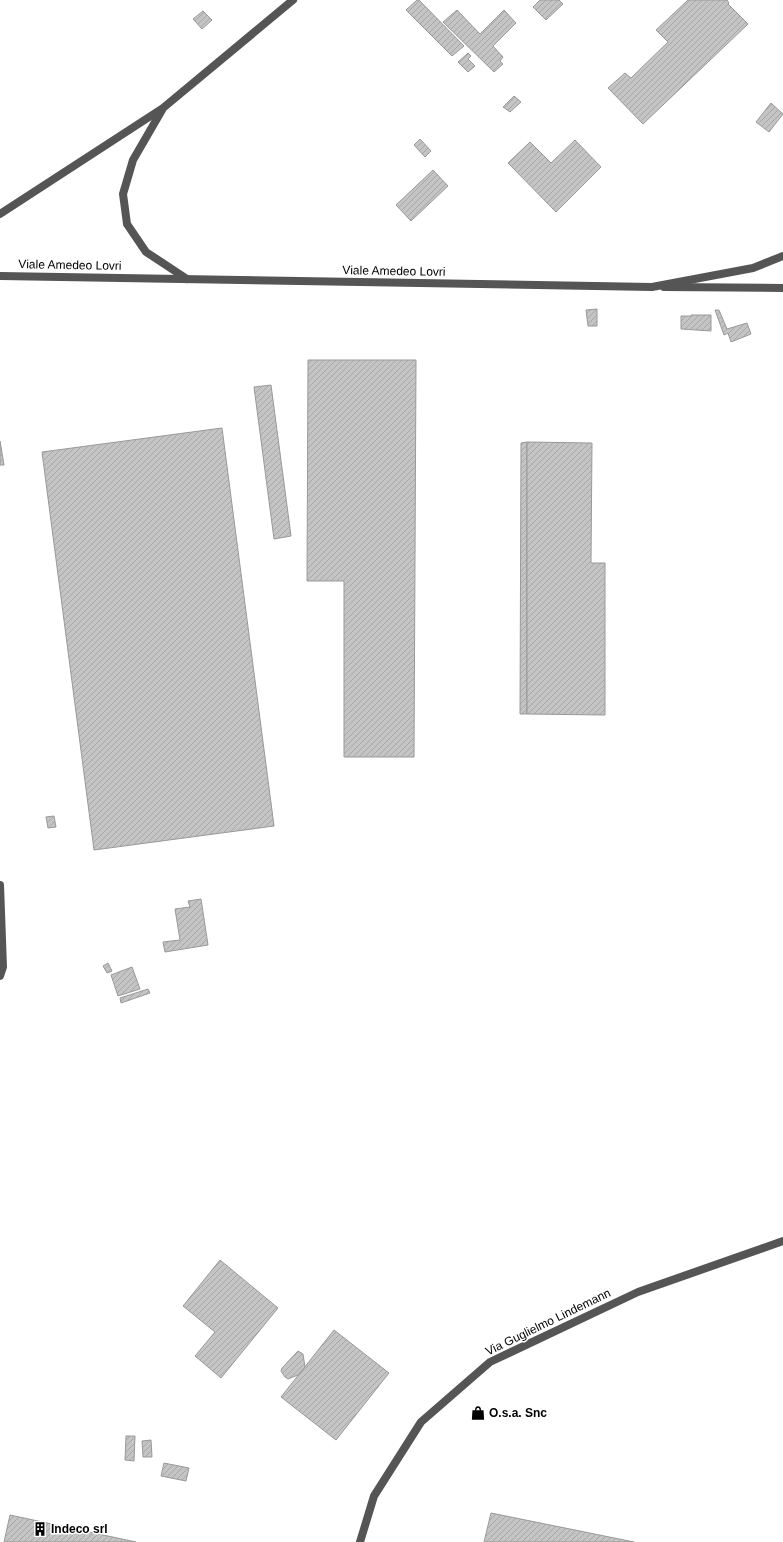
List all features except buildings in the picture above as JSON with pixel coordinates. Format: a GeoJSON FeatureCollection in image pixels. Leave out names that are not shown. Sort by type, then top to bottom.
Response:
{"type":"FeatureCollection","features":[{"type":"Feature","properties":{"kind":"street"},"geometry":{"type":"LineString","coordinates":[[0,214],[163,108],[293,0]]}},
{"type":"Feature","properties":{"kind":"street"},"geometry":{"type":"LineString","coordinates":[[163,108],[133,160],[123,194],[127,224],[146,252],[188,280]]}},
{"type":"Feature","properties":{"kind":"street","name":"Viale Amedeo Lovri"},"geometry":{"type":"LineString","coordinates":[[0,276],[652,287],[753,268],[783,256]]}},
{"type":"Feature","properties":{"kind":"street"},"geometry":{"type":"LineString","coordinates":[[652,287],[783,288]]}},
{"type":"Feature","properties":{"kind":"street"},"geometry":{"type":"LineString","coordinates":[[0,885],[3,967],[0,976]]}},
{"type":"Feature","properties":{"kind":"street","name":"Via Guglielmo Lindemann"},"geometry":{"type":"LineString","coordinates":[[360,1542],[374,1496],[421,1422],[490,1362],[638,1292],[783,1241]]}},
{"type":"Feature","properties":{"kind":"place","name":"O.s.a. Snc"},"geometry":{"type":"Point","coordinates":[478,1413]}},
{"type":"Feature","properties":{"kind":"place","name":"Indeco srl"},"geometry":{"type":"Point","coordinates":[40,1529]}}]}
